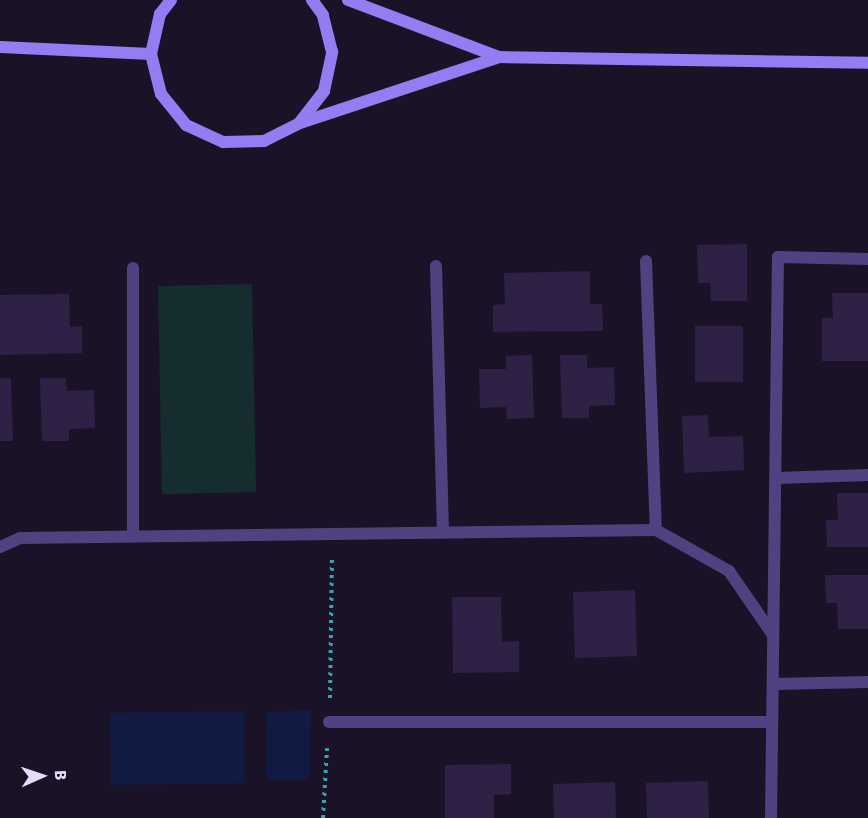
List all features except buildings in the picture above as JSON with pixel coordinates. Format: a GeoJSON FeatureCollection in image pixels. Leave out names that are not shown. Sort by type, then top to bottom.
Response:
{"type":"FeatureCollection","features":[{"type":"Feature","properties":{"kind":"street"},"geometry":{"type":"LineString","coordinates":[[171,0],[160,14],[151,54],[161,94],[186,125],[223,142],[264,141],[300,123],[499,57],[868,63]]}},
{"type":"Feature","properties":{"kind":"street"},"geometry":{"type":"LineString","coordinates":[[300,123],[324,91],[332,52],[323,15],[312,0]]}},
{"type":"Feature","properties":{"kind":"street"},"geometry":{"type":"LineString","coordinates":[[348,0],[499,57]]}},
{"type":"Feature","properties":{"kind":"street"},"geometry":{"type":"LineString","coordinates":[[0,47],[151,54]]}},
{"type":"Feature","properties":{"kind":"street"},"geometry":{"type":"LineString","coordinates":[[771,818],[778,257],[868,259]]}},
{"type":"Feature","properties":{"kind":"street"},"geometry":{"type":"LineString","coordinates":[[646,261],[656,530]]}},
{"type":"Feature","properties":{"kind":"street"},"geometry":{"type":"LineString","coordinates":[[436,266],[443,532]]}},
{"type":"Feature","properties":{"kind":"street"},"geometry":{"type":"LineString","coordinates":[[133,268],[133,537]]}},
{"type":"Feature","properties":{"kind":"street"},"geometry":{"type":"LineString","coordinates":[[776,478],[868,475]]}},
{"type":"Feature","properties":{"kind":"street"},"geometry":{"type":"LineString","coordinates":[[0,547],[20,538],[656,530],[729,571],[774,635]]}},
{"type":"Feature","properties":{"kind":"street"},"geometry":{"type":"LineString","coordinates":[[773,684],[868,682]]}},
{"type":"Feature","properties":{"kind":"street"},"geometry":{"type":"LineString","coordinates":[[329,722],[772,722]]}},
{"type":"Feature","properties":{"kind":"path"},"geometry":{"type":"LineString","coordinates":[[323,818],[329,722],[332,534]]}},
{"type":"Feature","properties":{"kind":"green space"},"geometry":{"type":"Polygon","coordinates":[[[252,284],[256,492],[162,494],[158,286],[252,284]]]}},
{"type":"Feature","properties":{"kind":"water"},"geometry":{"type":"Polygon","coordinates":[[[311,710],[310,780],[266,780],[267,712],[311,710]]]}},
{"type":"Feature","properties":{"kind":"water"},"geometry":{"type":"Polygon","coordinates":[[[244,711],[245,783],[111,785],[110,713],[244,711]]]}}]}
